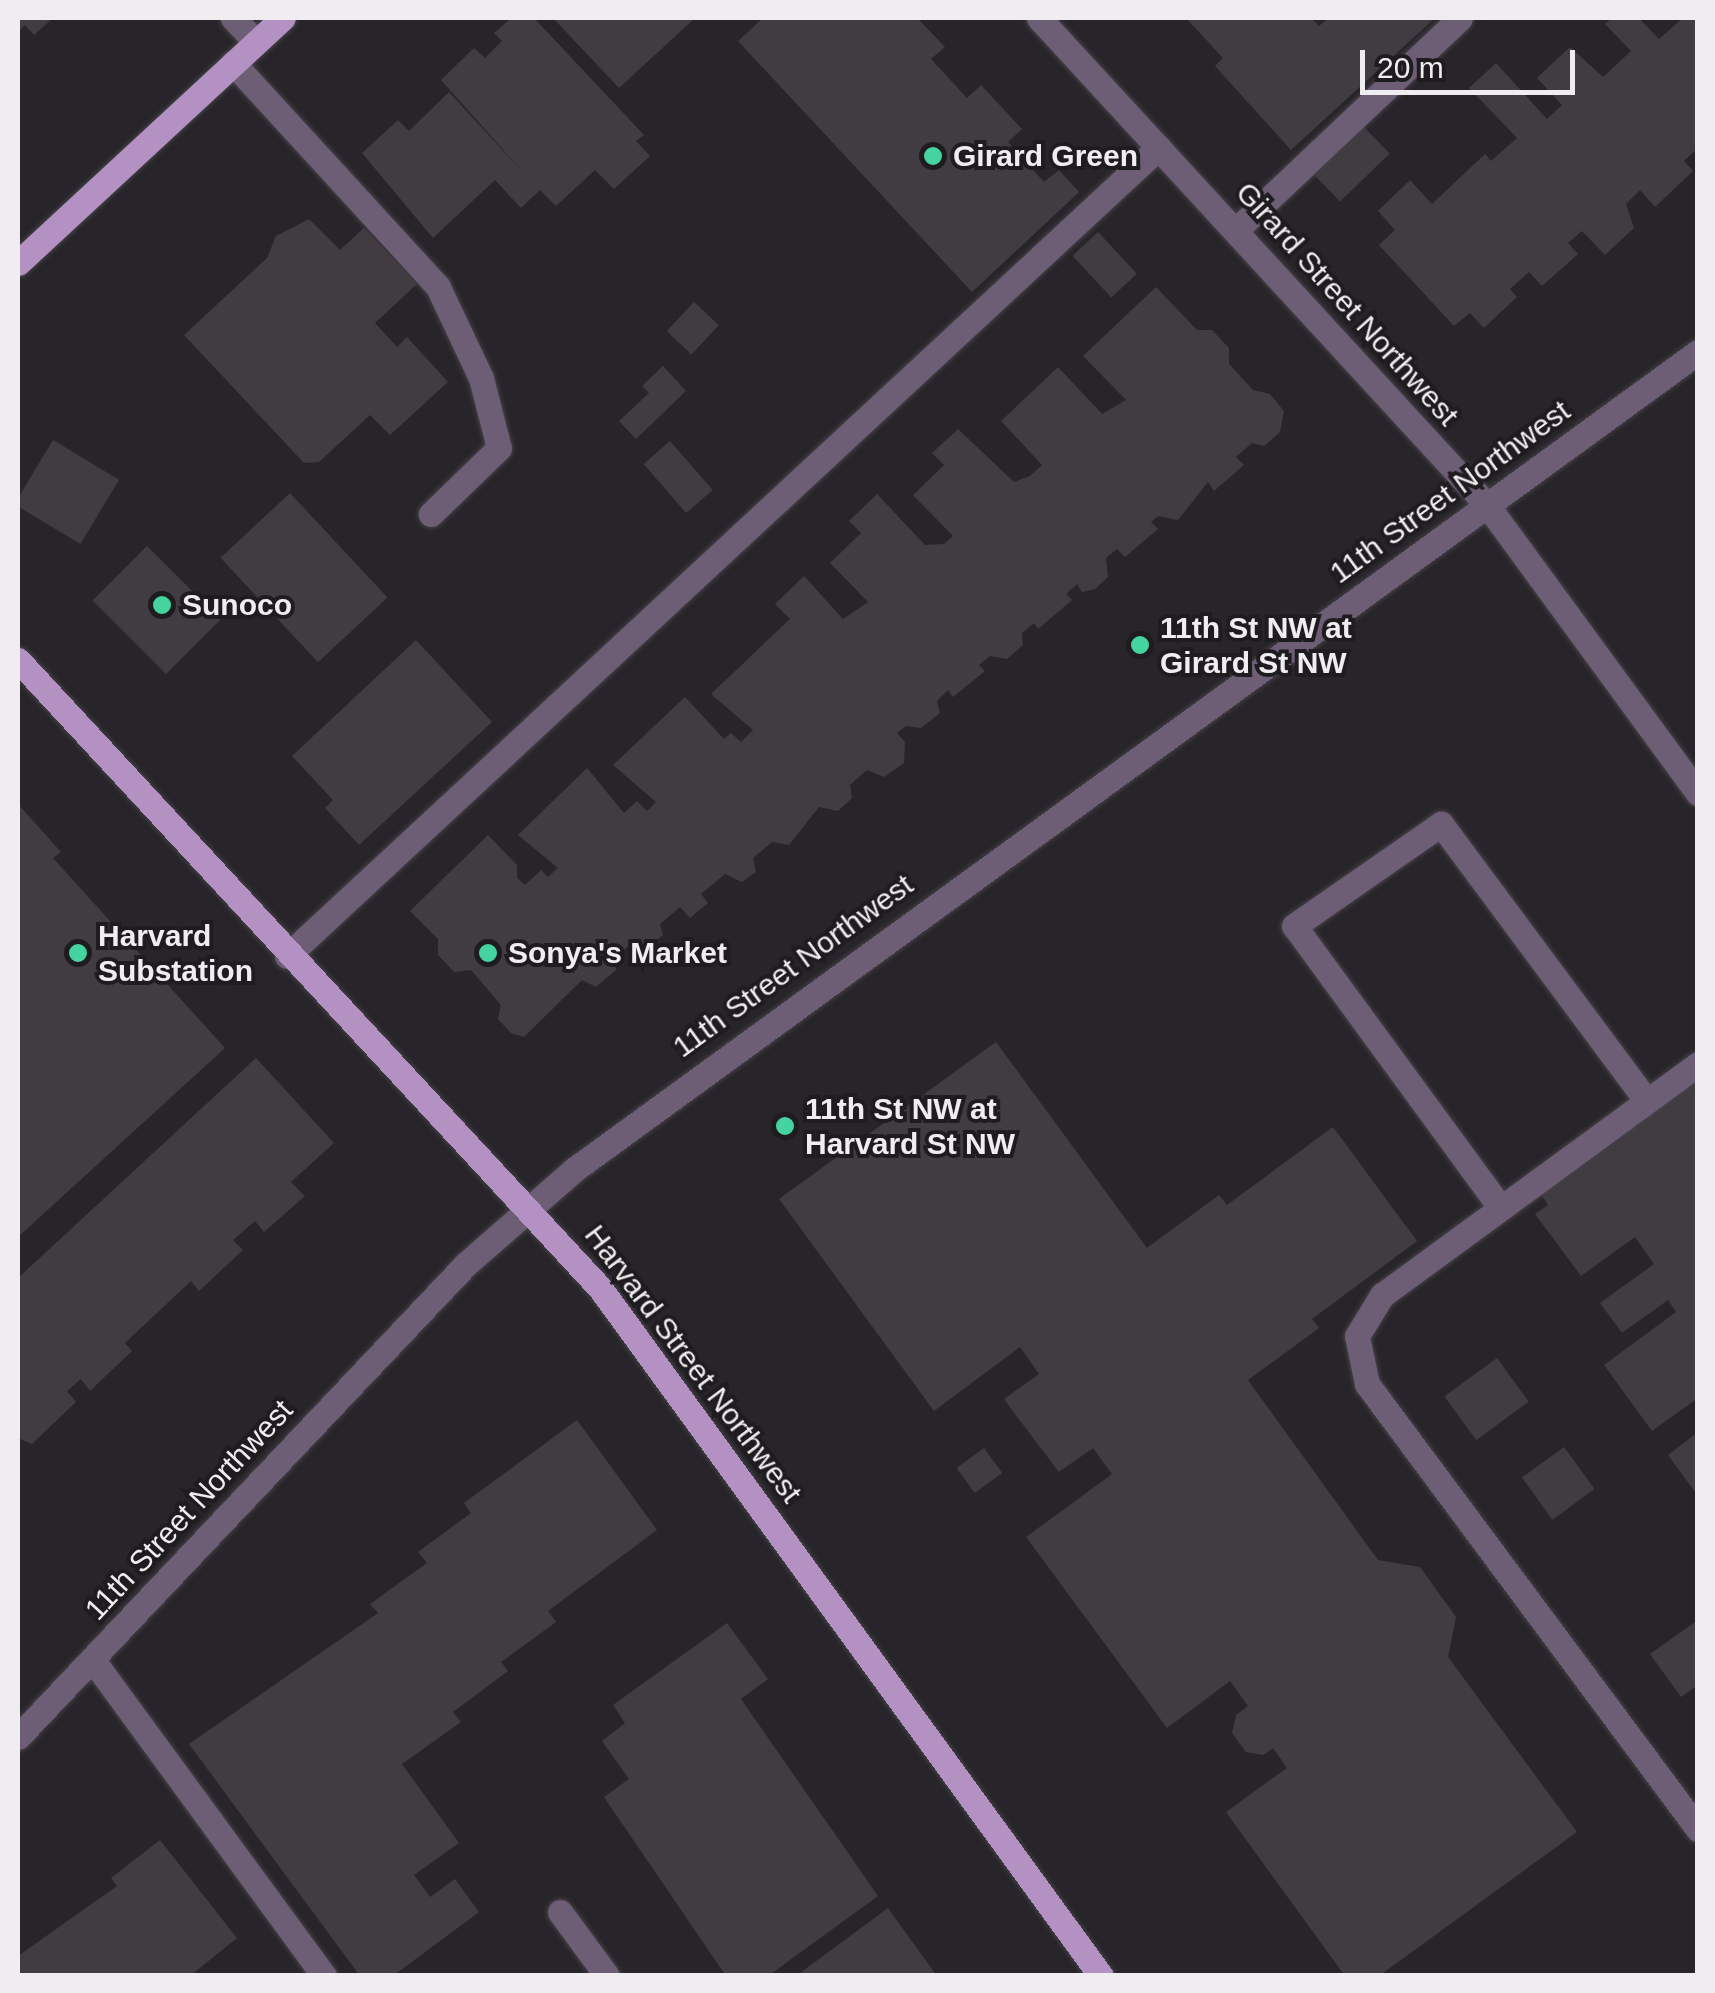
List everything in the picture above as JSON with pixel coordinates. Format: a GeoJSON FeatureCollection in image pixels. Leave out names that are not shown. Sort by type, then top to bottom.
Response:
{"type":"FeatureCollection","features":[{"type":"Feature","properties":{"kind":"main road"},"geometry":{"type":"LineString","coordinates":[[18,264],[283,18]]}},
{"type":"Feature","properties":{"kind":"main road","name":"Harvard Street Northwest"},"geometry":{"type":"LineString","coordinates":[[18,660],[287,956],[530,1208],[616,1308],[1101,1976]]}},
{"type":"Feature","properties":{"kind":"street"},"geometry":{"type":"LineString","coordinates":[[232,18],[256,42]]}},
{"type":"Feature","properties":{"kind":"street","name":"Girard Street Northwest"},"geometry":{"type":"LineString","coordinates":[[1038,18],[1487,505],[1698,793]]}},
{"type":"Feature","properties":{"kind":"street"},"geometry":{"type":"LineString","coordinates":[[1236,230],[1460,18]]}},
{"type":"Feature","properties":{"kind":"street"},"geometry":{"type":"LineString","coordinates":[[233,63],[438,287],[481,378],[499,448],[431,514]]}},
{"type":"Feature","properties":{"kind":"street"},"geometry":{"type":"LineString","coordinates":[[287,956],[1159,147]]}},
{"type":"Feature","properties":{"kind":"street","name":"11th Street Northwest"},"geometry":{"type":"LineString","coordinates":[[18,1737],[466,1264],[637,1119],[1698,352]]}},
{"type":"Feature","properties":{"kind":"street"},"geometry":{"type":"LineString","coordinates":[[1500,1208],[1294,926],[1441,824],[1647,1101]]}},
{"type":"Feature","properties":{"kind":"street"},"geometry":{"type":"LineString","coordinates":[[1698,1064],[1382,1294],[1357,1336],[1367,1384],[1698,1829]]}},
{"type":"Feature","properties":{"kind":"street"},"geometry":{"type":"LineString","coordinates":[[92,1660],[324,1976]]}},
{"type":"Feature","properties":{"kind":"street"},"geometry":{"type":"LineString","coordinates":[[560,1912],[607,1976]]}},
{"type":"Feature","properties":{"kind":"building"},"geometry":{"type":"Polygon","coordinates":[[[18,18],[53,18],[34,35],[25,25],[18,32],[18,18]]]}},
{"type":"Feature","properties":{"kind":"building"},"geometry":{"type":"Polygon","coordinates":[[[511,18],[534,18],[644,135],[636,141],[650,156],[614,189],[595,170],[556,206],[540,190],[521,208],[495,180],[433,238],[362,153],[398,120],[409,131],[449,92],[530,180],[441,80],[474,48],[485,58],[502,41],[494,33],[511,18]]]}},
{"type":"Feature","properties":{"kind":"building"},"geometry":{"type":"Polygon","coordinates":[[[553,18],[695,18],[619,88],[553,18]]]}},
{"type":"Feature","properties":{"kind":"building","name":"Girard Green"},"geometry":{"type":"Polygon","coordinates":[[[763,18],[917,18],[945,47],[931,59],[967,98],[981,85],[1022,129],[1008,142],[1044,182],[1059,170],[1079,192],[972,292],[738,41],[763,18]]]}},
{"type":"Feature","properties":{"kind":"building"},"geometry":{"type":"Polygon","coordinates":[[[1186,18],[1311,18],[1319,26],[1329,18],[1435,18],[1291,150],[1215,66],[1223,58],[1186,18]]]}},
{"type":"Feature","properties":{"kind":"building"},"geometry":{"type":"Polygon","coordinates":[[[1612,18],[1639,18],[1659,39],[1683,18],[1698,18],[1698,148],[1684,161],[1693,171],[1655,207],[1640,190],[1626,204],[1634,228],[1605,255],[1582,231],[1568,243],[1578,254],[1542,286],[1529,272],[1510,289],[1517,297],[1484,328],[1470,313],[1454,326],[1379,245],[1395,230],[1378,211],[1410,180],[1432,204],[1485,154],[1491,161],[1517,138],[1469,88],[1496,63],[1547,119],[1562,105],[1537,78],[1570,47],[1603,77],[1631,51],[1605,24],[1612,18]]]}},
{"type":"Feature","properties":{"kind":"building"},"geometry":{"type":"Polygon","coordinates":[[[1364,127],[1390,154],[1340,202],[1314,175],[1364,127]]]}},
{"type":"Feature","properties":{"kind":"building"},"geometry":{"type":"Polygon","coordinates":[[[309,219],[340,250],[364,228],[417,284],[375,323],[397,347],[407,337],[448,382],[390,435],[370,415],[319,462],[304,463],[184,335],[267,258],[276,236],[309,219]]]}},
{"type":"Feature","properties":{"kind":"building"},"geometry":{"type":"Polygon","coordinates":[[[1098,232],[1137,274],[1111,298],[1072,256],[1098,232]]]}},
{"type":"Feature","properties":{"kind":"building"},"geometry":{"type":"Polygon","coordinates":[[[1156,287],[1197,330],[1212,330],[1229,348],[1229,364],[1253,390],[1270,394],[1284,411],[1280,432],[1264,446],[1252,443],[1236,457],[1244,465],[1214,491],[1208,482],[1178,520],[1158,516],[1151,522],[1158,529],[1125,557],[1117,549],[1106,558],[1108,577],[1095,589],[1082,592],[1077,584],[1066,594],[1072,600],[1038,629],[1034,623],[1022,633],[1023,645],[1007,659],[990,656],[979,665],[985,671],[953,697],[948,690],[937,701],[940,713],[921,728],[906,726],[897,733],[905,742],[904,763],[884,777],[867,770],[850,785],[852,798],[838,811],[819,807],[789,845],[772,842],[753,858],[756,872],[742,882],[725,874],[701,894],[708,903],[690,918],[680,907],[660,924],[663,935],[644,950],[627,947],[614,959],[616,970],[596,987],[582,980],[524,1037],[511,1033],[498,1019],[501,1005],[471,970],[454,972],[438,955],[438,939],[410,911],[488,835],[517,865],[517,878],[525,885],[541,870],[548,877],[558,868],[518,835],[587,768],[624,813],[637,801],[647,811],[656,802],[613,765],[685,697],[724,739],[731,733],[741,742],[753,730],[711,694],[790,619],[775,604],[804,576],[843,619],[868,602],[830,563],[861,533],[849,521],[877,494],[925,545],[944,544],[953,536],[913,495],[944,465],[932,453],[958,429],[1014,482],[1030,476],[1042,465],[1001,421],[1058,367],[1102,414],[1126,400],[1083,356],[1156,287]]]}},
{"type":"Feature","properties":{"kind":"building"},"geometry":{"type":"Polygon","coordinates":[[[694,302],[719,325],[692,354],[667,331],[694,302]]]}},
{"type":"Feature","properties":{"kind":"building"},"geometry":{"type":"Polygon","coordinates":[[[663,366],[686,391],[636,439],[619,421],[649,393],[642,386],[663,366]]]}},
{"type":"Feature","properties":{"kind":"building"},"geometry":{"type":"Polygon","coordinates":[[[53,440],[119,480],[80,544],[18,506],[18,498],[53,440]]]}},
{"type":"Feature","properties":{"kind":"building"},"geometry":{"type":"Polygon","coordinates":[[[670,441],[713,490],[686,513],[644,464],[670,441]]]}},
{"type":"Feature","properties":{"kind":"building"},"geometry":{"type":"Polygon","coordinates":[[[290,493],[388,598],[318,662],[221,558],[290,493]]]}},
{"type":"Feature","properties":{"kind":"building"},"geometry":{"type":"Polygon","coordinates":[[[147,546],[221,620],[166,674],[93,600],[147,546]]]}},
{"type":"Feature","properties":{"kind":"building"},"geometry":{"type":"Polygon","coordinates":[[[416,640],[492,722],[359,845],[325,808],[333,800],[292,756],[416,640]]]}},
{"type":"Feature","properties":{"kind":"building","name":"Harvard Substation"},"geometry":{"type":"Polygon","coordinates":[[[18,804],[61,852],[53,858],[225,1048],[18,1237],[18,804]]]}},
{"type":"Feature","properties":{"kind":"building"},"geometry":{"type":"Polygon","coordinates":[[[996,1042],[1147,1248],[1219,1195],[1227,1205],[1333,1127],[1417,1241],[1312,1319],[1319,1328],[1248,1380],[1378,1560],[1420,1567],[1456,1617],[1448,1657],[1577,1832],[1379,1976],[1345,1976],[1226,1812],[1287,1768],[1273,1748],[1263,1755],[1246,1752],[1232,1733],[1236,1715],[1248,1706],[1230,1681],[1167,1728],[1026,1537],[1112,1474],[1093,1448],[1059,1472],[1004,1399],[1039,1374],[1020,1347],[934,1411],[779,1199],[996,1042]]]}},
{"type":"Feature","properties":{"kind":"building"},"geometry":{"type":"Polygon","coordinates":[[[256,1058],[334,1143],[291,1182],[305,1196],[264,1232],[255,1221],[233,1240],[243,1250],[199,1291],[191,1281],[125,1343],[132,1351],[90,1391],[81,1379],[67,1391],[76,1402],[32,1444],[18,1438],[18,1278],[256,1058]]]}},
{"type":"Feature","properties":{"kind":"building"},"geometry":{"type":"Polygon","coordinates":[[[1698,1079],[1698,1398],[1652,1431],[1604,1365],[1676,1312],[1668,1300],[1622,1333],[1600,1303],[1654,1264],[1635,1237],[1581,1276],[1535,1214],[1548,1205],[1540,1193],[1698,1079]]]}},
{"type":"Feature","properties":{"kind":"building"},"geometry":{"type":"Polygon","coordinates":[[[1497,1358],[1529,1402],[1476,1440],[1444,1396],[1497,1358]]]}},
{"type":"Feature","properties":{"kind":"building"},"geometry":{"type":"Polygon","coordinates":[[[577,1420],[657,1530],[548,1611],[556,1622],[501,1662],[508,1671],[453,1712],[461,1722],[402,1764],[459,1843],[414,1875],[430,1897],[455,1879],[479,1912],[393,1976],[360,1976],[189,1744],[378,1613],[370,1604],[427,1563],[418,1552],[471,1513],[464,1503],[577,1420]]]}},
{"type":"Feature","properties":{"kind":"building"},"geometry":{"type":"Polygon","coordinates":[[[1698,1432],[1698,1496],[1668,1455],[1698,1432]]]}},
{"type":"Feature","properties":{"kind":"building"},"geometry":{"type":"Polygon","coordinates":[[[1564,1447],[1595,1489],[1552,1520],[1522,1478],[1564,1447]]]}},
{"type":"Feature","properties":{"kind":"building"},"geometry":{"type":"Polygon","coordinates":[[[984,1448],[1002,1473],[975,1493],[956,1468],[984,1448]]]}},
{"type":"Feature","properties":{"kind":"building"},"geometry":{"type":"Polygon","coordinates":[[[1698,1620],[1698,1685],[1681,1697],[1650,1654],[1698,1620]]]}},
{"type":"Feature","properties":{"kind":"building"},"geometry":{"type":"Polygon","coordinates":[[[727,1623],[768,1679],[741,1699],[878,1896],[768,1976],[726,1976],[604,1797],[629,1779],[602,1741],[625,1723],[613,1705],[727,1623]]]}},
{"type":"Feature","properties":{"kind":"building"},"geometry":{"type":"Polygon","coordinates":[[[160,1840],[237,1938],[190,1976],[18,1976],[18,1956],[117,1886],[111,1878],[160,1840]]]}},
{"type":"Feature","properties":{"kind":"building"},"geometry":{"type":"Polygon","coordinates":[[[888,1908],[937,1976],[796,1976],[888,1908]]]}},
{"type":"Feature","properties":{"kind":"place","name":"Girard Green"},"geometry":{"type":"Point","coordinates":[933,156]}},
{"type":"Feature","properties":{"kind":"place","name":"Sunoco"},"geometry":{"type":"Point","coordinates":[162,605]}},
{"type":"Feature","properties":{"kind":"place","name":"11th St NW at Girard St NW"},"geometry":{"type":"Point","coordinates":[1140,645]}},
{"type":"Feature","properties":{"kind":"place","name":"Harvard Substation"},"geometry":{"type":"Point","coordinates":[78,953]}},
{"type":"Feature","properties":{"kind":"place","name":"Sonya's Market"},"geometry":{"type":"Point","coordinates":[488,953]}},
{"type":"Feature","properties":{"kind":"place","name":"11th St NW at Harvard St NW"},"geometry":{"type":"Point","coordinates":[785,1126]}}]}
